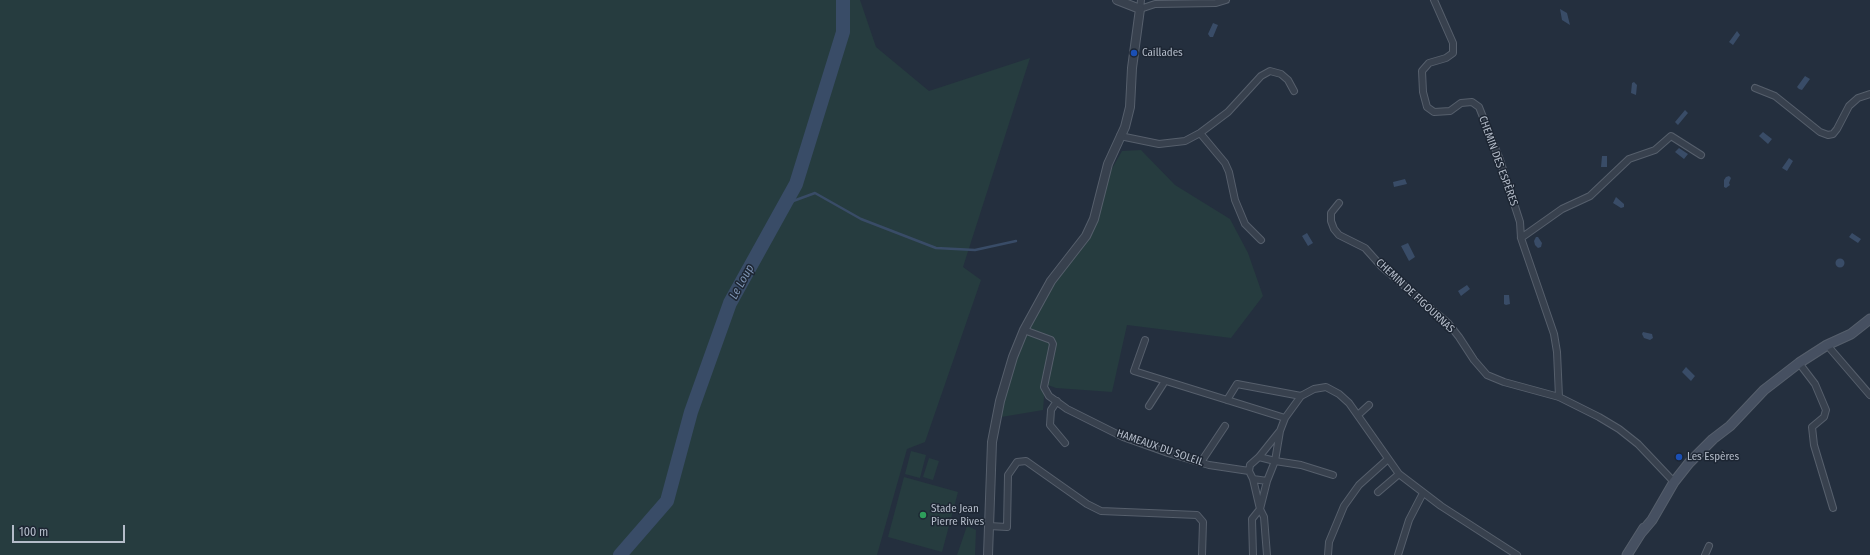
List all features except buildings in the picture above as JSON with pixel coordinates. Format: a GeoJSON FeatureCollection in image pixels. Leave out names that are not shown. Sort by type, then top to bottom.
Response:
{"type":"FeatureCollection","features":[{"type":"Feature","properties":{"kind":"main road"},"geometry":{"type":"LineString","coordinates":[[1627,555],[1673,480],[1689,463],[1730,426],[1778,378],[1798,363],[1851,334],[1870,319]]}},
{"type":"Feature","properties":{"kind":"street"},"geometry":{"type":"LineString","coordinates":[[1117,0],[1140,9],[1156,4],[1216,2],[1226,0]]}},
{"type":"Feature","properties":{"kind":"street"},"geometry":{"type":"LineString","coordinates":[[988,555],[992,442],[1003,390],[1013,357],[1024,330],[1051,280],[1086,236],[1098,207],[1108,164],[1130,107],[1132,68],[1141,0]]}},
{"type":"Feature","properties":{"kind":"street","name":"CHEMIN DES ESPÈRES"},"geometry":{"type":"LineString","coordinates":[[1434,0],[1453,43],[1453,53],[1446,58],[1429,63],[1422,71],[1423,92],[1427,107],[1434,112],[1450,111],[1461,102],[1472,102],[1479,107],[1500,160],[1520,222],[1521,238],[1554,334],[1557,352],[1559,397]]}},
{"type":"Feature","properties":{"kind":"street"},"geometry":{"type":"LineString","coordinates":[[1120,136],[1159,144],[1185,141],[1200,133],[1228,112],[1265,73],[1275,71],[1281,74],[1288,80],[1294,91]]}},
{"type":"Feature","properties":{"kind":"street"},"geometry":{"type":"LineString","coordinates":[[1755,88],[1775,96],[1820,132],[1828,135],[1833,134],[1837,129],[1849,106],[1858,98],[1870,94]]}},
{"type":"Feature","properties":{"kind":"street"},"geometry":{"type":"LineString","coordinates":[[1200,133],[1224,163],[1229,172],[1235,200],[1245,224],[1261,240]]}},
{"type":"Feature","properties":{"kind":"street"},"geometry":{"type":"LineString","coordinates":[[1521,238],[1562,209],[1590,196],[1629,159],[1655,150],[1671,136],[1701,155]]}},
{"type":"Feature","properties":{"kind":"street","name":"CHEMIN DE FIGOURNAS"},"geometry":{"type":"LineString","coordinates":[[1339,203],[1331,213],[1331,221],[1334,229],[1339,235],[1365,248],[1382,267],[1448,323],[1474,360],[1487,375],[1504,382],[1559,397],[1599,417],[1619,429],[1638,444],[1673,480]]}},
{"type":"Feature","properties":{"kind":"street","name":"HAMEAUX DU SOLEIL"},"geometry":{"type":"LineString","coordinates":[[1024,330],[1051,340],[1053,344],[1044,387],[1049,396],[1067,409],[1123,437],[1168,453],[1209,465],[1249,471]]}},
{"type":"Feature","properties":{"kind":"street"},"geometry":{"type":"LineString","coordinates":[[1145,340],[1134,371],[1285,418]]}},
{"type":"Feature","properties":{"kind":"street"},"geometry":{"type":"LineString","coordinates":[[1827,346],[1870,395]]}},
{"type":"Feature","properties":{"kind":"street"},"geometry":{"type":"LineString","coordinates":[[1798,363],[1815,384],[1826,410],[1824,417],[1812,427],[1814,445],[1833,508]]}},
{"type":"Feature","properties":{"kind":"street"},"geometry":{"type":"LineString","coordinates":[[1149,406],[1165,381]]}},
{"type":"Feature","properties":{"kind":"street"},"geometry":{"type":"LineString","coordinates":[[1227,400],[1237,384],[1301,396]]}},
{"type":"Feature","properties":{"kind":"street"},"geometry":{"type":"LineString","coordinates":[[1253,555],[1252,519],[1260,509],[1267,482],[1275,461],[1280,431],[1285,418],[1301,396],[1314,389],[1326,387],[1339,394],[1349,403],[1399,474],[1423,493],[1514,554]]}},
{"type":"Feature","properties":{"kind":"street"},"geometry":{"type":"LineString","coordinates":[[1057,401],[1051,410],[1050,424],[1065,443]]}},
{"type":"Feature","properties":{"kind":"street"},"geometry":{"type":"LineString","coordinates":[[1358,415],[1369,405]]}},
{"type":"Feature","properties":{"kind":"street"},"geometry":{"type":"LineString","coordinates":[[1201,462],[1225,426]]}},
{"type":"Feature","properties":{"kind":"street"},"geometry":{"type":"LineString","coordinates":[[1267,555],[1264,517],[1260,509],[1253,479],[1249,471],[1250,465],[1259,457],[1280,431]]}},
{"type":"Feature","properties":{"kind":"street"},"geometry":{"type":"LineString","coordinates":[[1259,457],[1301,465],[1333,475]]}},
{"type":"Feature","properties":{"kind":"street"},"geometry":{"type":"LineString","coordinates":[[1328,555],[1329,542],[1344,506],[1359,485],[1388,459]]}},
{"type":"Feature","properties":{"kind":"street"},"geometry":{"type":"LineString","coordinates":[[989,526],[1007,527],[1008,475],[1017,462],[1026,461],[1087,504],[1101,511],[1197,515],[1203,522],[1202,555]]}},
{"type":"Feature","properties":{"kind":"street"},"geometry":{"type":"LineString","coordinates":[[1378,492],[1399,474]]}},
{"type":"Feature","properties":{"kind":"street"},"geometry":{"type":"LineString","coordinates":[[1253,479],[1267,482]]}},
{"type":"Feature","properties":{"kind":"street"},"geometry":{"type":"LineString","coordinates":[[1398,555],[1409,520],[1423,493]]}},
{"type":"Feature","properties":{"kind":"street"},"geometry":{"type":"LineString","coordinates":[[1705,555],[1709,546]]}},
{"type":"Feature","properties":{"kind":"green space"},"geometry":{"type":"Polygon","coordinates":[[[0,0],[860,0],[876,47],[929,91],[1030,58],[963,267],[981,280],[925,442],[907,449],[877,555],[0,555],[0,0]]]}},
{"type":"Feature","properties":{"kind":"green space"},"geometry":{"type":"Polygon","coordinates":[[[1141,150],[1175,185],[1230,219],[1248,253],[1263,296],[1231,338],[1127,325],[1112,392],[1056,388],[1045,384],[1043,410],[1001,417],[1003,397],[1021,342],[1053,271],[1098,217],[1110,172],[1122,151],[1141,150]]]}},
{"type":"Feature","properties":{"kind":"green space"},"geometry":{"type":"Polygon","coordinates":[[[911,451],[926,455],[920,478],[905,474],[911,451]]]}},
{"type":"Feature","properties":{"kind":"green space"},"geometry":{"type":"Polygon","coordinates":[[[929,458],[939,461],[933,480],[923,477],[929,458]]]}},
{"type":"Feature","properties":{"kind":"green space","name":"Stade Jean Pierre Rives"},"geometry":{"type":"Polygon","coordinates":[[[904,477],[958,492],[942,552],[888,537],[904,477]]]}},
{"type":"Feature","properties":{"kind":"green space"},"geometry":{"type":"Polygon","coordinates":[[[967,526],[976,530],[975,555],[957,555],[967,526]]]}},
{"type":"Feature","properties":{"kind":"water"},"geometry":{"type":"Polygon","coordinates":[[[1560,9],[1567,13],[1570,25],[1562,20],[1560,9]]]}},
{"type":"Feature","properties":{"kind":"water"},"geometry":{"type":"Polygon","coordinates":[[[1213,23],[1218,25],[1213,37],[1210,37],[1208,34],[1213,23]]]}},
{"type":"Feature","properties":{"kind":"water"},"geometry":{"type":"Polygon","coordinates":[[[1737,31],[1740,35],[1733,45],[1729,42],[1737,31]]]}},
{"type":"Feature","properties":{"kind":"water"},"geometry":{"type":"Polygon","coordinates":[[[1805,76],[1810,79],[1802,90],[1799,89],[1797,87],[1805,76]]]}},
{"type":"Feature","properties":{"kind":"water"},"geometry":{"type":"Polygon","coordinates":[[[1634,82],[1637,85],[1636,95],[1631,93],[1632,83],[1634,82]]]}},
{"type":"Feature","properties":{"kind":"water"},"geometry":{"type":"Polygon","coordinates":[[[1685,110],[1688,113],[1678,125],[1675,122],[1685,110]]]}},
{"type":"Feature","properties":{"kind":"water"},"geometry":{"type":"Polygon","coordinates":[[[1763,132],[1772,139],[1768,144],[1759,136],[1763,132]]]}},
{"type":"Feature","properties":{"kind":"water"},"geometry":{"type":"Polygon","coordinates":[[[1679,148],[1688,154],[1684,159],[1675,152],[1679,148]]]}},
{"type":"Feature","properties":{"kind":"water"},"geometry":{"type":"Polygon","coordinates":[[[1602,156],[1607,156],[1607,167],[1601,167],[1602,156]]]}},
{"type":"Feature","properties":{"kind":"water"},"geometry":{"type":"Polygon","coordinates":[[[1789,158],[1793,161],[1787,171],[1782,168],[1789,158]]]}},
{"type":"Feature","properties":{"kind":"water"},"geometry":{"type":"Polygon","coordinates":[[[1729,176],[1731,178],[1729,183],[1730,185],[1726,188],[1724,187],[1724,180],[1729,176]]]}},
{"type":"Feature","properties":{"kind":"water"},"geometry":{"type":"Polygon","coordinates":[[[1405,179],[1407,184],[1394,187],[1393,182],[1405,179]]]}},
{"type":"Feature","properties":{"kind":"water"},"geometry":{"type":"Polygon","coordinates":[[[1616,197],[1624,204],[1624,207],[1621,208],[1613,203],[1616,197]]]}},
{"type":"Feature","properties":{"kind":"water"},"geometry":{"type":"Polygon","coordinates":[[[1307,233],[1313,243],[1308,246],[1302,236],[1307,233]]]}},
{"type":"Feature","properties":{"kind":"water"},"geometry":{"type":"Polygon","coordinates":[[[1852,233],[1861,239],[1858,243],[1849,237],[1852,233]]]}},
{"type":"Feature","properties":{"kind":"water"},"geometry":{"type":"Polygon","coordinates":[[[1536,237],[1538,237],[1542,243],[1541,247],[1538,248],[1534,241],[1536,237]]]}},
{"type":"Feature","properties":{"kind":"water"},"geometry":{"type":"Polygon","coordinates":[[[1408,243],[1415,257],[1409,261],[1401,246],[1408,243]]]}},
{"type":"Feature","properties":{"kind":"water"},"geometry":{"type":"Polygon","coordinates":[[[1838,259],[1842,259],[1844,263],[1842,267],[1838,267],[1836,265],[1836,261],[1838,259]]]}},
{"type":"Feature","properties":{"kind":"water"},"geometry":{"type":"Polygon","coordinates":[[[1467,285],[1470,289],[1461,296],[1458,291],[1467,285]]]}},
{"type":"Feature","properties":{"kind":"water"},"geometry":{"type":"Polygon","coordinates":[[[1504,295],[1509,295],[1510,304],[1504,304],[1504,295]]]}},
{"type":"Feature","properties":{"kind":"water"},"geometry":{"type":"Polygon","coordinates":[[[1643,332],[1652,334],[1653,338],[1650,340],[1644,338],[1642,334],[1643,332]]]}},
{"type":"Feature","properties":{"kind":"water"},"geometry":{"type":"Polygon","coordinates":[[[1686,367],[1695,376],[1691,381],[1682,372],[1686,367]]]}},
{"type":"Feature","properties":{"kind":"waterway","name":"Le Loup"},"geometry":{"type":"LineString","coordinates":[[620,555],[667,501],[691,412],[730,303],[796,184],[843,32],[843,0]]}},
{"type":"Feature","properties":{"kind":"waterway"},"geometry":{"type":"LineString","coordinates":[[785,204],[815,193],[861,219],[936,248],[975,250],[1016,241]]}},
{"type":"Feature","properties":{"kind":"place","name":"Caillades"},"geometry":{"type":"Point","coordinates":[1134,53]}},
{"type":"Feature","properties":{"kind":"place","name":"Les Espères"},"geometry":{"type":"Point","coordinates":[1679,457]}},
{"type":"Feature","properties":{"kind":"place","name":"Stade Jean Pierre Rives"},"geometry":{"type":"Point","coordinates":[923,515]}}]}
